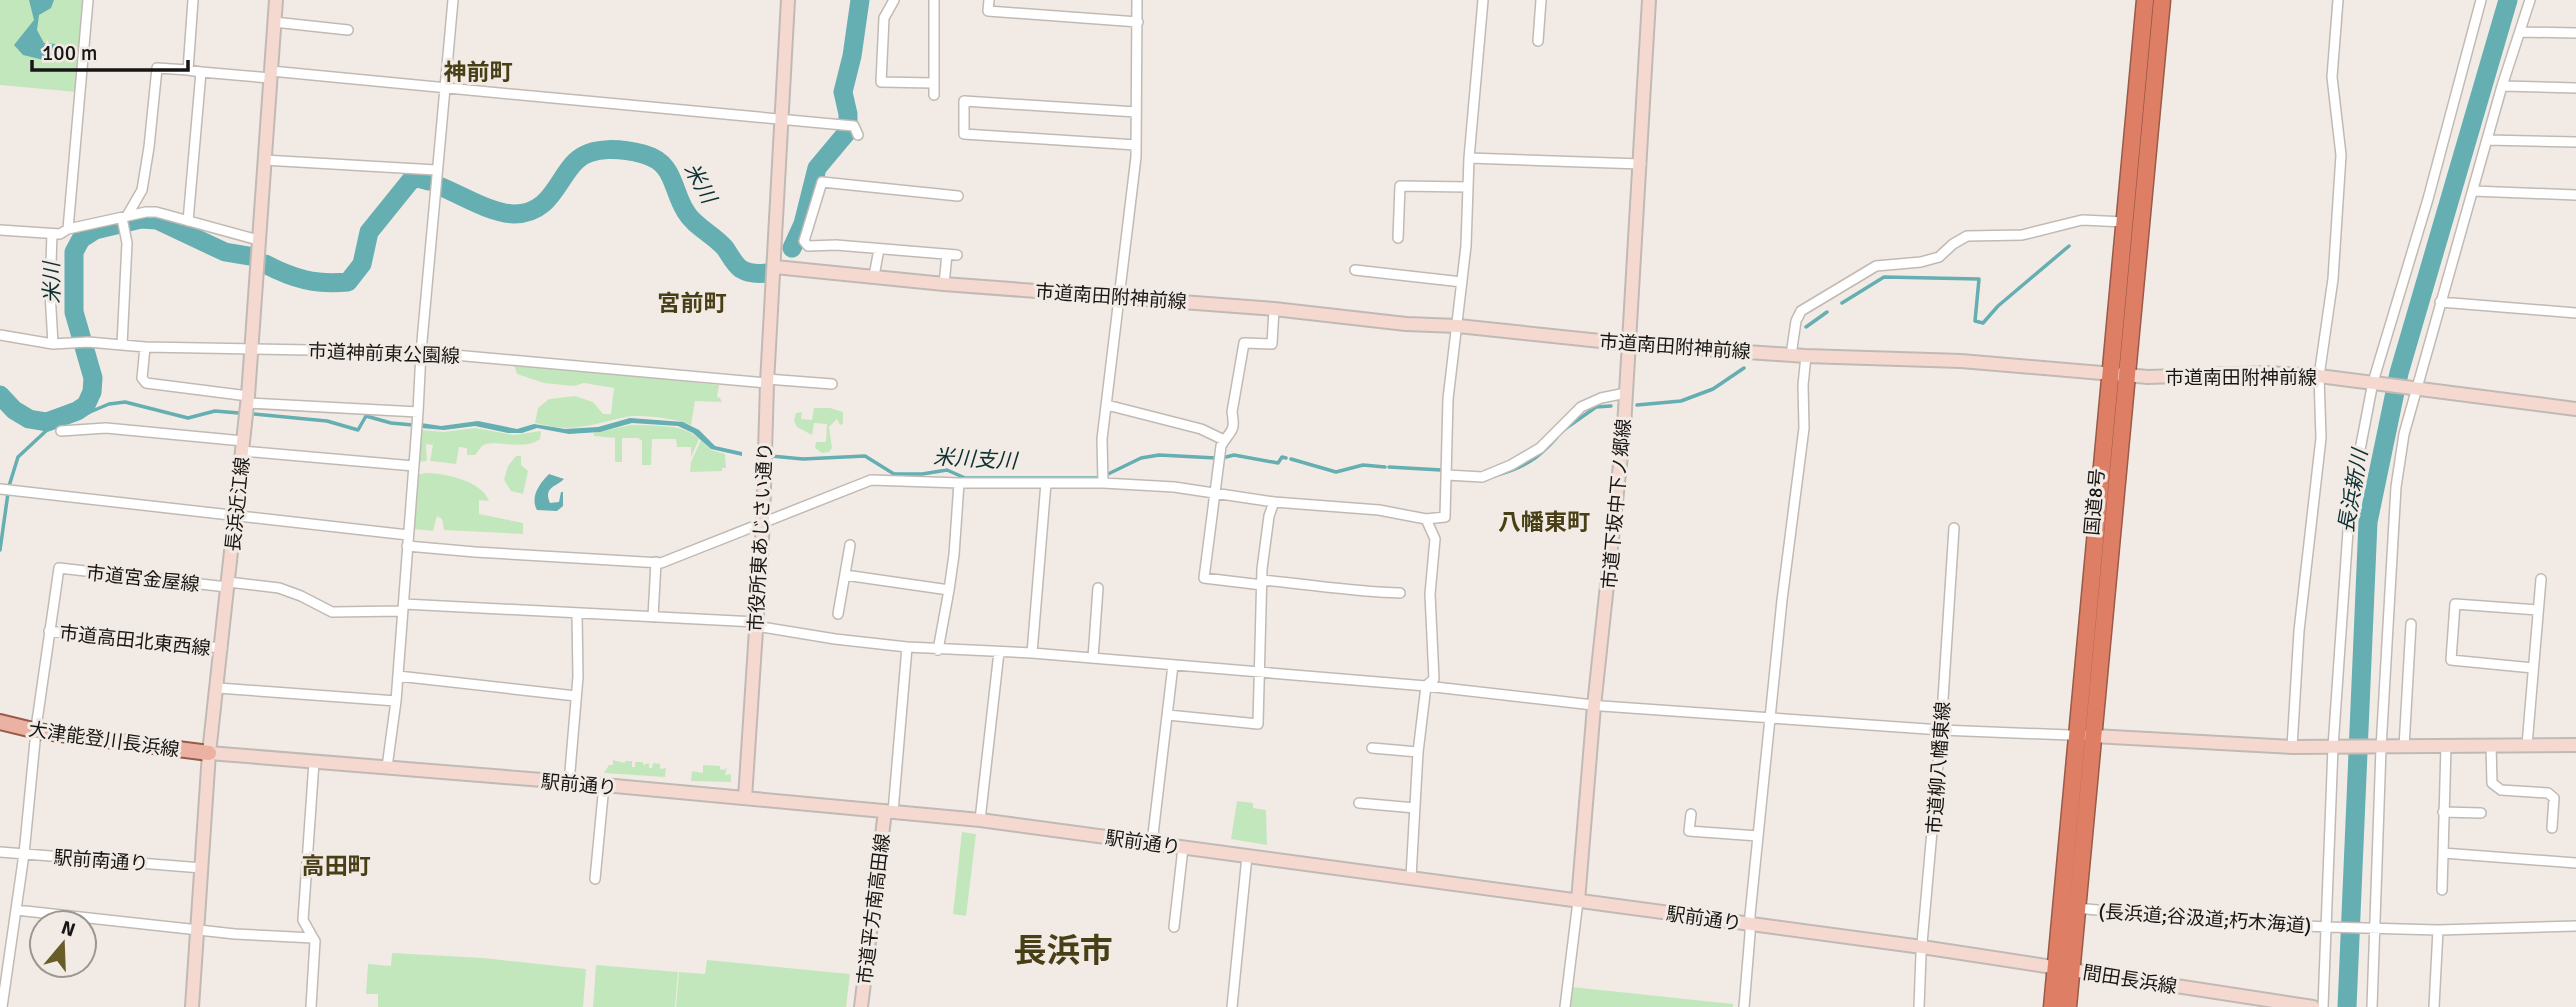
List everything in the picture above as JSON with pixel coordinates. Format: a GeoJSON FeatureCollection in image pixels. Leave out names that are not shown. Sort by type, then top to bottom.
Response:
{"type":"FeatureCollection","features":[{"type":"Feature","properties":{"kind":"highway","name":"国道8号"},"geometry":{"type":"LineString","coordinates":[[2052,1007],[2077,908],[2094,736],[2119,375],[2125,222],[2145,0]]}},
{"type":"Feature","properties":{"kind":"highway","name":"国道8号"},"geometry":{"type":"LineString","coordinates":[[2068,1007],[2063,969],[2077,734],[2162,0]]}},
{"type":"Feature","properties":{"kind":"main road","name":"大津能登川長浜線"},"geometry":{"type":"LineString","coordinates":[[0,722],[37,731],[209,753]]}},
{"type":"Feature","properties":{"kind":"street"},"geometry":{"type":"LineString","coordinates":[[68,229],[88,0]]}},
{"type":"Feature","properties":{"kind":"street"},"geometry":{"type":"LineString","coordinates":[[188,70],[193,0]]}},
{"type":"Feature","properties":{"kind":"street","name":"長浜近江線"},"geometry":{"type":"LineString","coordinates":[[192,1007],[209,753],[248,399],[276,0]]}},
{"type":"Feature","properties":{"kind":"street"},"geometry":{"type":"LineString","coordinates":[[387,767],[396,701],[421,352],[453,0]]}},
{"type":"Feature","properties":{"kind":"street","name":"市役所東あじさい通り"},"geometry":{"type":"LineString","coordinates":[[745,798],[764,523],[767,381],[782,268],[782,117],[788,0]]}},
{"type":"Feature","properties":{"kind":"street"},"geometry":{"type":"LineString","coordinates":[[894,0],[884,18],[881,82],[933,83]]}},
{"type":"Feature","properties":{"kind":"street"},"geometry":{"type":"LineString","coordinates":[[934,0],[934,95]]}},
{"type":"Feature","properties":{"kind":"street"},"geometry":{"type":"LineString","coordinates":[[989,0],[988,11],[1138,22]]}},
{"type":"Feature","properties":{"kind":"street"},"geometry":{"type":"LineString","coordinates":[[1103,483],[1102,439],[1136,145],[1138,0]]}},
{"type":"Feature","properties":{"kind":"street"},"geometry":{"type":"LineString","coordinates":[[407,546],[661,563],[871,480],[1103,483],[1174,487],[1274,502],[1379,510],[1426,519],[1445,517],[1447,398],[1462,282],[1469,158],[1483,0]]}},
{"type":"Feature","properties":{"kind":"street"},"geometry":{"type":"LineString","coordinates":[[1538,41],[1541,0]]}},
{"type":"Feature","properties":{"kind":"street","name":"市道下坂中下ノ郷線"},"geometry":{"type":"LineString","coordinates":[[1565,1007],[1578,901],[1594,706],[1605,621],[1626,393],[1649,0]]}},
{"type":"Feature","properties":{"kind":"street"},"geometry":{"type":"LineString","coordinates":[[2292,747],[2299,631],[2321,438],[2319,376],[2333,279],[2341,155],[2332,77],[2338,0]]}},
{"type":"Feature","properties":{"kind":"street"},"geometry":{"type":"LineString","coordinates":[[2323,1007],[2331,927],[2333,747],[2350,502],[2374,382],[2428,199],[2481,0]]}},
{"type":"Feature","properties":{"kind":"street"},"geometry":{"type":"LineString","coordinates":[[2372,1007],[2371,928],[2381,748],[2396,487],[2404,434],[2502,86],[2530,0]]}},
{"type":"Feature","properties":{"kind":"street"},"geometry":{"type":"LineString","coordinates":[[274,22],[348,30]]}},
{"type":"Feature","properties":{"kind":"street"},"geometry":{"type":"LineString","coordinates":[[2521,32],[2576,33]]}},
{"type":"Feature","properties":{"kind":"street"},"geometry":{"type":"LineString","coordinates":[[122,345],[127,243],[124,221],[142,190],[149,148],[156,68],[271,74],[782,117],[852,129]]}},
{"type":"Feature","properties":{"kind":"street"},"geometry":{"type":"LineString","coordinates":[[188,221],[201,72]]}},
{"type":"Feature","properties":{"kind":"street"},"geometry":{"type":"LineString","coordinates":[[2502,86],[2576,88]]}},
{"type":"Feature","properties":{"kind":"street"},"geometry":{"type":"LineString","coordinates":[[1136,112],[964,101],[960,110],[964,134],[1136,145]]}},
{"type":"Feature","properties":{"kind":"street"},"geometry":{"type":"LineString","coordinates":[[2487,140],[2576,142]]}},
{"type":"Feature","properties":{"kind":"street"},"geometry":{"type":"LineString","coordinates":[[1469,158],[1641,164]]}},
{"type":"Feature","properties":{"kind":"street"},"geometry":{"type":"LineString","coordinates":[[264,160],[436,170]]}},
{"type":"Feature","properties":{"kind":"street"},"geometry":{"type":"LineString","coordinates":[[944,284],[952,255],[808,246],[804,239],[822,182],[958,196]]}},
{"type":"Feature","properties":{"kind":"street"},"geometry":{"type":"LineString","coordinates":[[1398,238],[1400,186],[1468,187]]}},
{"type":"Feature","properties":{"kind":"street"},"geometry":{"type":"LineString","coordinates":[[2473,191],[2576,195]]}},
{"type":"Feature","properties":{"kind":"street"},"geometry":{"type":"LineString","coordinates":[[0,230],[60,234],[68,229],[124,221],[151,212],[258,240]]}},
{"type":"Feature","properties":{"kind":"street"},"geometry":{"type":"LineString","coordinates":[[1791,355],[1796,321],[1801,311],[1876,266],[1921,262],[1939,257],[1967,236],[2022,235],[2082,220],[2125,222]]}},
{"type":"Feature","properties":{"kind":"street"},"geometry":{"type":"LineString","coordinates":[[52,234],[50,292],[53,344]]}},
{"type":"Feature","properties":{"kind":"street"},"geometry":{"type":"LineString","coordinates":[[874,276],[879,249]]}},
{"type":"Feature","properties":{"kind":"street"},"geometry":{"type":"LineString","coordinates":[[767,381],[776,339],[780,286],[786,275],[782,268]]}},
{"type":"Feature","properties":{"kind":"street","name":"市道南田附神前線"},"geometry":{"type":"LineString","coordinates":[[782,268],[944,284],[1274,309],[1629,344],[1807,356],[1961,361],[2119,375],[2268,373],[2319,376],[2576,409]]}},
{"type":"Feature","properties":{"kind":"street"},"geometry":{"type":"LineString","coordinates":[[1355,270],[1462,282]]}},
{"type":"Feature","properties":{"kind":"street"},"geometry":{"type":"LineString","coordinates":[[2440,302],[2576,313]]}},
{"type":"Feature","properties":{"kind":"street"},"geometry":{"type":"LineString","coordinates":[[1274,309],[1272,344],[1244,342],[1232,412],[1232,435],[1224,440],[1221,446],[1204,578],[1307,584],[1357,592],[1400,593]]}},
{"type":"Feature","properties":{"kind":"street","name":"市道神前東公園線"},"geometry":{"type":"LineString","coordinates":[[0,335],[53,344],[88,342],[145,347],[421,352],[767,381],[832,383]]}},
{"type":"Feature","properties":{"kind":"street"},"geometry":{"type":"LineString","coordinates":[[145,347],[142,378],[146,383],[248,399],[418,412]]}},
{"type":"Feature","properties":{"kind":"street"},"geometry":{"type":"LineString","coordinates":[[1744,1007],[1749,925],[1782,600],[1804,428],[1803,385],[1807,356]]}},
{"type":"Feature","properties":{"kind":"street"},"geometry":{"type":"LineString","coordinates":[[1447,475],[1482,477],[1511,466],[1540,448],[1581,407],[1601,398],[1626,393]]}},
{"type":"Feature","properties":{"kind":"street"},"geometry":{"type":"LineString","coordinates":[[1107,405],[1201,429],[1224,440]]}},
{"type":"Feature","properties":{"kind":"street"},"geometry":{"type":"LineString","coordinates":[[61,431],[106,428],[414,466]]}},
{"type":"Feature","properties":{"kind":"street"},"geometry":{"type":"LineString","coordinates":[[937,650],[954,555],[959,483]]}},
{"type":"Feature","properties":{"kind":"street"},"geometry":{"type":"LineString","coordinates":[[1032,653],[1046,483]]}},
{"type":"Feature","properties":{"kind":"street"},"geometry":{"type":"LineString","coordinates":[[0,489],[408,535]]}},
{"type":"Feature","properties":{"kind":"street"},"geometry":{"type":"LineString","coordinates":[[1168,715],[1258,724],[1262,583],[1269,516],[1274,502]]}},
{"type":"Feature","properties":{"kind":"street"},"geometry":{"type":"LineString","coordinates":[[1411,877],[1418,752],[1426,686],[1434,679],[1430,594],[1435,539],[1426,519]]}},
{"type":"Feature","properties":{"kind":"street","name":"市道柳八幡東線"},"geometry":{"type":"LineString","coordinates":[[1919,1007],[1954,528]]}},
{"type":"Feature","properties":{"kind":"street"},"geometry":{"type":"LineString","coordinates":[[838,614],[850,545]]}},
{"type":"Feature","properties":{"kind":"street"},"geometry":{"type":"LineString","coordinates":[[653,617],[656,562]]}},
{"type":"Feature","properties":{"kind":"street","name":"市道宮金屋線"},"geometry":{"type":"LineString","coordinates":[[49,631],[59,568],[279,588],[332,612],[402,607],[756,624],[835,639],[937,650],[1032,653],[1259,670],[1594,706],[1941,730],[2094,736]]}},
{"type":"Feature","properties":{"kind":"street"},"geometry":{"type":"LineString","coordinates":[[845,575],[949,590]]}},
{"type":"Feature","properties":{"kind":"street"},"geometry":{"type":"LineString","coordinates":[[2527,745],[2541,579]]}},
{"type":"Feature","properties":{"kind":"street"},"geometry":{"type":"LineString","coordinates":[[1093,658],[1098,588]]}},
{"type":"Feature","properties":{"kind":"street"},"geometry":{"type":"LineString","coordinates":[[2533,668],[2451,660],[2455,604],[2538,610]]}},
{"type":"Feature","properties":{"kind":"street"},"geometry":{"type":"LineString","coordinates":[[569,783],[576,696],[578,614]]}},
{"type":"Feature","properties":{"kind":"street"},"geometry":{"type":"LineString","coordinates":[[2404,747],[2411,624]]}},
{"type":"Feature","properties":{"kind":"street"},"geometry":{"type":"LineString","coordinates":[[2,1007],[24,854],[49,631]]}},
{"type":"Feature","properties":{"kind":"street","name":"市道高田北東西線"},"geometry":{"type":"LineString","coordinates":[[49,631],[222,648]]}},
{"type":"Feature","properties":{"kind":"street"},"geometry":{"type":"LineString","coordinates":[[889,811],[907,647]]}},
{"type":"Feature","properties":{"kind":"street"},"geometry":{"type":"LineString","coordinates":[[980,820],[999,652]]}},
{"type":"Feature","properties":{"kind":"street"},"geometry":{"type":"LineString","coordinates":[[1152,843],[1173,665]]}},
{"type":"Feature","properties":{"kind":"street"},"geometry":{"type":"LineString","coordinates":[[398,676],[576,696]]}},
{"type":"Feature","properties":{"kind":"street"},"geometry":{"type":"LineString","coordinates":[[218,688],[396,701]]}},
{"type":"Feature","properties":{"kind":"street"},"geometry":{"type":"LineString","coordinates":[[2094,736],[2292,747],[2576,745]]}},
{"type":"Feature","properties":{"kind":"street"},"geometry":{"type":"LineString","coordinates":[[2442,890],[2446,746]]}},
{"type":"Feature","properties":{"kind":"street"},"geometry":{"type":"LineString","coordinates":[[2491,746],[2492,783],[2501,790],[2548,793],[2554,798],[2552,828]]}},
{"type":"Feature","properties":{"kind":"street"},"geometry":{"type":"LineString","coordinates":[[1372,748],[1418,752]]}},
{"type":"Feature","properties":{"kind":"street","name":"駅前通り"},"geometry":{"type":"LineString","coordinates":[[209,753],[604,785],[980,820],[1922,947],[2063,969]]}},
{"type":"Feature","properties":{"kind":"street"},"geometry":{"type":"LineString","coordinates":[[311,1007],[315,941],[303,920],[314,762]]}},
{"type":"Feature","properties":{"kind":"street"},"geometry":{"type":"LineString","coordinates":[[595,879],[604,785]]}},
{"type":"Feature","properties":{"kind":"street"},"geometry":{"type":"LineString","coordinates":[[1359,803],[1415,807]]}},
{"type":"Feature","properties":{"kind":"street","name":"市道平方南高田線"},"geometry":{"type":"LineString","coordinates":[[861,1007],[889,811]]}},
{"type":"Feature","properties":{"kind":"street"},"geometry":{"type":"LineString","coordinates":[[2443,813],[2481,813]]}},
{"type":"Feature","properties":{"kind":"street"},"geometry":{"type":"LineString","coordinates":[[1691,814],[1689,831],[1758,836]]}},
{"type":"Feature","properties":{"kind":"street"},"geometry":{"type":"LineString","coordinates":[[1174,927],[1183,848]]}},
{"type":"Feature","properties":{"kind":"street","name":"駅前南通り"},"geometry":{"type":"LineString","coordinates":[[0,852],[202,868]]}},
{"type":"Feature","properties":{"kind":"street"},"geometry":{"type":"LineString","coordinates":[[2443,853],[2576,863]]}},
{"type":"Feature","properties":{"kind":"street"},"geometry":{"type":"LineString","coordinates":[[1232,1007],[1247,856]]}},
{"type":"Feature","properties":{"kind":"street","name":"(長浜道;谷汲道;朽木海道)"},"geometry":{"type":"LineString","coordinates":[[2077,908],[2217,922],[2331,927],[2438,930],[2576,926]]}},
{"type":"Feature","properties":{"kind":"street"},"geometry":{"type":"LineString","coordinates":[[16,910],[235,934],[313,938]]}},
{"type":"Feature","properties":{"kind":"street"},"geometry":{"type":"LineString","coordinates":[[2434,1007],[2438,930]]}},
{"type":"Feature","properties":{"kind":"street","name":"間田長浜線"},"geometry":{"type":"LineString","coordinates":[[2063,969],[2269,1004],[2313,1007]]}},
{"type":"Feature","properties":{"kind":"green space"},"geometry":{"type":"Polygon","coordinates":[[[0,0],[84,0],[76,92],[0,85],[0,0]]]}},
{"type":"Feature","properties":{"kind":"green space"},"geometry":{"type":"Polygon","coordinates":[[[514,364],[719,385],[717,397],[722,402],[695,401],[691,425],[641,416],[575,427],[551,426],[535,423],[538,408],[549,399],[575,396],[593,402],[603,414],[611,414],[614,388],[584,383],[574,386],[544,383],[517,374],[514,364]]]}},
{"type":"Feature","properties":{"kind":"green space"},"geometry":{"type":"Polygon","coordinates":[[[814,408],[830,408],[843,412],[843,424],[840,425],[837,419],[829,427],[832,448],[829,452],[822,453],[815,448],[816,442],[826,442],[827,424],[814,423],[812,435],[797,427],[794,421],[796,413],[802,412],[801,419],[812,420],[814,408]]]}},
{"type":"Feature","properties":{"kind":"green space"},"geometry":{"type":"Polygon","coordinates":[[[631,425],[676,428],[699,439],[691,457],[691,447],[677,447],[676,439],[652,439],[651,465],[642,465],[642,441],[638,438],[622,438],[622,462],[615,462],[615,438],[594,436],[594,433],[631,425]]]}},
{"type":"Feature","properties":{"kind":"green space"},"geometry":{"type":"Polygon","coordinates":[[[475,428],[514,435],[541,431],[540,439],[533,443],[487,444],[475,455],[467,455],[467,448],[459,447],[456,464],[430,461],[433,445],[426,444],[427,461],[418,462],[421,430],[444,432],[475,428]]]}},
{"type":"Feature","properties":{"kind":"green space"},"geometry":{"type":"Polygon","coordinates":[[[701,440],[711,450],[725,454],[726,468],[722,468],[722,471],[690,472],[691,462],[701,440]]]}},
{"type":"Feature","properties":{"kind":"green space"},"geometry":{"type":"Polygon","coordinates":[[[516,456],[521,456],[521,465],[528,471],[523,494],[511,491],[504,480],[508,466],[516,456]]]}},
{"type":"Feature","properties":{"kind":"green space"},"geometry":{"type":"Polygon","coordinates":[[[425,473],[471,483],[485,494],[489,501],[479,500],[479,514],[523,523],[523,534],[444,530],[442,519],[437,516],[433,531],[413,529],[417,475],[425,473]]]}},
{"type":"Feature","properties":{"kind":"green space"},"geometry":{"type":"Polygon","coordinates":[[[613,760],[625,763],[632,761],[632,767],[635,767],[635,762],[643,762],[643,765],[649,763],[649,768],[652,768],[653,763],[660,764],[660,769],[666,768],[665,777],[604,773],[609,765],[613,765],[613,760]]]}},
{"type":"Feature","properties":{"kind":"green space"},"geometry":{"type":"Polygon","coordinates":[[[703,765],[720,766],[720,769],[724,770],[727,767],[725,775],[731,774],[731,782],[691,781],[692,771],[703,773],[703,765]]]}},
{"type":"Feature","properties":{"kind":"green space"},"geometry":{"type":"Polygon","coordinates":[[[1237,801],[1253,803],[1253,808],[1266,810],[1267,845],[1231,839],[1237,801]]]}},
{"type":"Feature","properties":{"kind":"green space"},"geometry":{"type":"Polygon","coordinates":[[[962,832],[976,834],[966,916],[953,914],[962,832]]]}},
{"type":"Feature","properties":{"kind":"green space"},"geometry":{"type":"Polygon","coordinates":[[[392,953],[483,958],[586,969],[583,1007],[378,1007],[378,994],[366,994],[368,964],[391,966],[392,953]]]}},
{"type":"Feature","properties":{"kind":"green space"},"geometry":{"type":"Polygon","coordinates":[[[707,960],[850,974],[846,1007],[676,1007],[679,972],[705,974],[707,960]]]}},
{"type":"Feature","properties":{"kind":"green space"},"geometry":{"type":"Polygon","coordinates":[[[596,965],[678,972],[675,1007],[593,1007],[596,965]]]}},
{"type":"Feature","properties":{"kind":"green space"},"geometry":{"type":"Polygon","coordinates":[[[1572,987],[1733,1004],[1733,1007],[1568,1007],[1572,987]]]}},
{"type":"Feature","properties":{"kind":"water"},"geometry":{"type":"Polygon","coordinates":[[[29,0],[54,0],[51,8],[39,15],[37,30],[44,43],[56,44],[60,48],[52,62],[23,55],[14,45],[34,20],[29,0]]]}},
{"type":"Feature","properties":{"kind":"water"},"geometry":{"type":"Polygon","coordinates":[[[630,418],[683,422],[699,430],[715,446],[742,452],[742,456],[711,449],[693,433],[678,426],[632,423],[600,432],[569,434],[537,428],[522,433],[508,433],[475,426],[444,430],[421,428],[421,423],[441,426],[478,421],[517,429],[534,424],[565,429],[598,427],[630,418]]]}},
{"type":"Feature","properties":{"kind":"water"},"geometry":{"type":"Polygon","coordinates":[[[549,474],[564,479],[551,488],[548,494],[550,503],[559,502],[563,492],[563,506],[557,511],[537,510],[537,491],[549,474]]]}},
{"type":"Feature","properties":{"kind":"waterway","name":"米川"},"geometry":{"type":"LineString","coordinates":[[792,248],[803,224],[817,168],[848,131],[848,114],[843,92],[852,56],[860,0]]}},
{"type":"Feature","properties":{"kind":"waterway","name":"長浜新川"},"geometry":{"type":"LineString","coordinates":[[2347,1007],[2368,522],[2399,373],[2508,0]]}},
{"type":"Feature","properties":{"kind":"waterway","name":"米川"},"geometry":{"type":"LineString","coordinates":[[439,186],[505,213],[527,212],[545,202],[569,168],[583,156],[599,150],[643,154],[662,164],[690,217],[725,248],[739,267],[750,273],[767,273]]}},
{"type":"Feature","properties":{"kind":"waterway","name":"米川"},"geometry":{"type":"LineString","coordinates":[[265,264],[305,280],[348,282],[362,264],[369,232],[411,180],[418,178],[429,181]]}},
{"type":"Feature","properties":{"kind":"waterway","name":"米川"},"geometry":{"type":"LineString","coordinates":[[0,395],[14,410],[29,419],[47,422],[86,405],[92,392],[93,378],[74,312],[74,252],[81,239],[95,230],[141,219],[157,220],[225,252],[249,256]]}},
{"type":"Feature","properties":{"kind":"waterway","name":"米川支川"},"geometry":{"type":"LineString","coordinates":[[1842,303],[1884,277],[1979,279],[1975,321],[1983,323],[1998,306],[2069,246]]}},
{"type":"Feature","properties":{"kind":"waterway","name":"米川支川"},"geometry":{"type":"LineString","coordinates":[[1806,327],[1827,312]]}},
{"type":"Feature","properties":{"kind":"waterway","name":"米川支川"},"geometry":{"type":"LineString","coordinates":[[1637,405],[1681,401],[1713,389],[1744,368]]}},
{"type":"Feature","properties":{"kind":"waterway","name":"米川支川"},"geometry":{"type":"LineString","coordinates":[[0,550],[9,486],[18,457],[47,430],[109,404],[125,402],[188,418],[215,411],[239,413]]}},
{"type":"Feature","properties":{"kind":"waterway","name":"米川支川"},"geometry":{"type":"LineString","coordinates":[[1562,431],[1596,407],[1611,406]]}},
{"type":"Feature","properties":{"kind":"waterway","name":"米川支川"},"geometry":{"type":"LineString","coordinates":[[254,414],[327,421],[358,430],[366,416],[391,423],[413,425]]}},
{"type":"Feature","properties":{"kind":"waterway","name":"米川支川"},"geometry":{"type":"LineString","coordinates":[[1494,476],[1529,462],[1557,437]]}},
{"type":"Feature","properties":{"kind":"waterway","name":"米川支川"},"geometry":{"type":"LineString","coordinates":[[1104,476],[1141,458],[1159,455],[1216,458]]}},
{"type":"Feature","properties":{"kind":"waterway","name":"米川支川"},"geometry":{"type":"LineString","coordinates":[[1226,457],[1234,455],[1278,463],[1282,457],[1286,458]]}},
{"type":"Feature","properties":{"kind":"waterway","name":"米川支川"},"geometry":{"type":"LineString","coordinates":[[771,456],[803,459],[865,456],[894,474],[922,474],[947,470],[965,478],[1098,478]]}},
{"type":"Feature","properties":{"kind":"waterway","name":"米川支川"},"geometry":{"type":"LineString","coordinates":[[1291,459],[1336,472],[1363,465],[1385,467]]}},
{"type":"Feature","properties":{"kind":"waterway","name":"米川支川"},"geometry":{"type":"LineString","coordinates":[[1389,467],[1443,472]]}},
{"type":"Feature","properties":{"kind":"district","name":"神前町"},"geometry":{"type":"Point","coordinates":[478,72]}},
{"type":"Feature","properties":{"kind":"district","name":"宮前町"},"geometry":{"type":"Point","coordinates":[692,303]}},
{"type":"Feature","properties":{"kind":"district","name":"八幡東町"},"geometry":{"type":"Point","coordinates":[1544,522]}},
{"type":"Feature","properties":{"kind":"district","name":"高田町"},"geometry":{"type":"Point","coordinates":[336,866]}},
{"type":"Feature","properties":{"kind":"district","name":"長浜市"},"geometry":{"type":"Point","coordinates":[1063,950]}}]}
